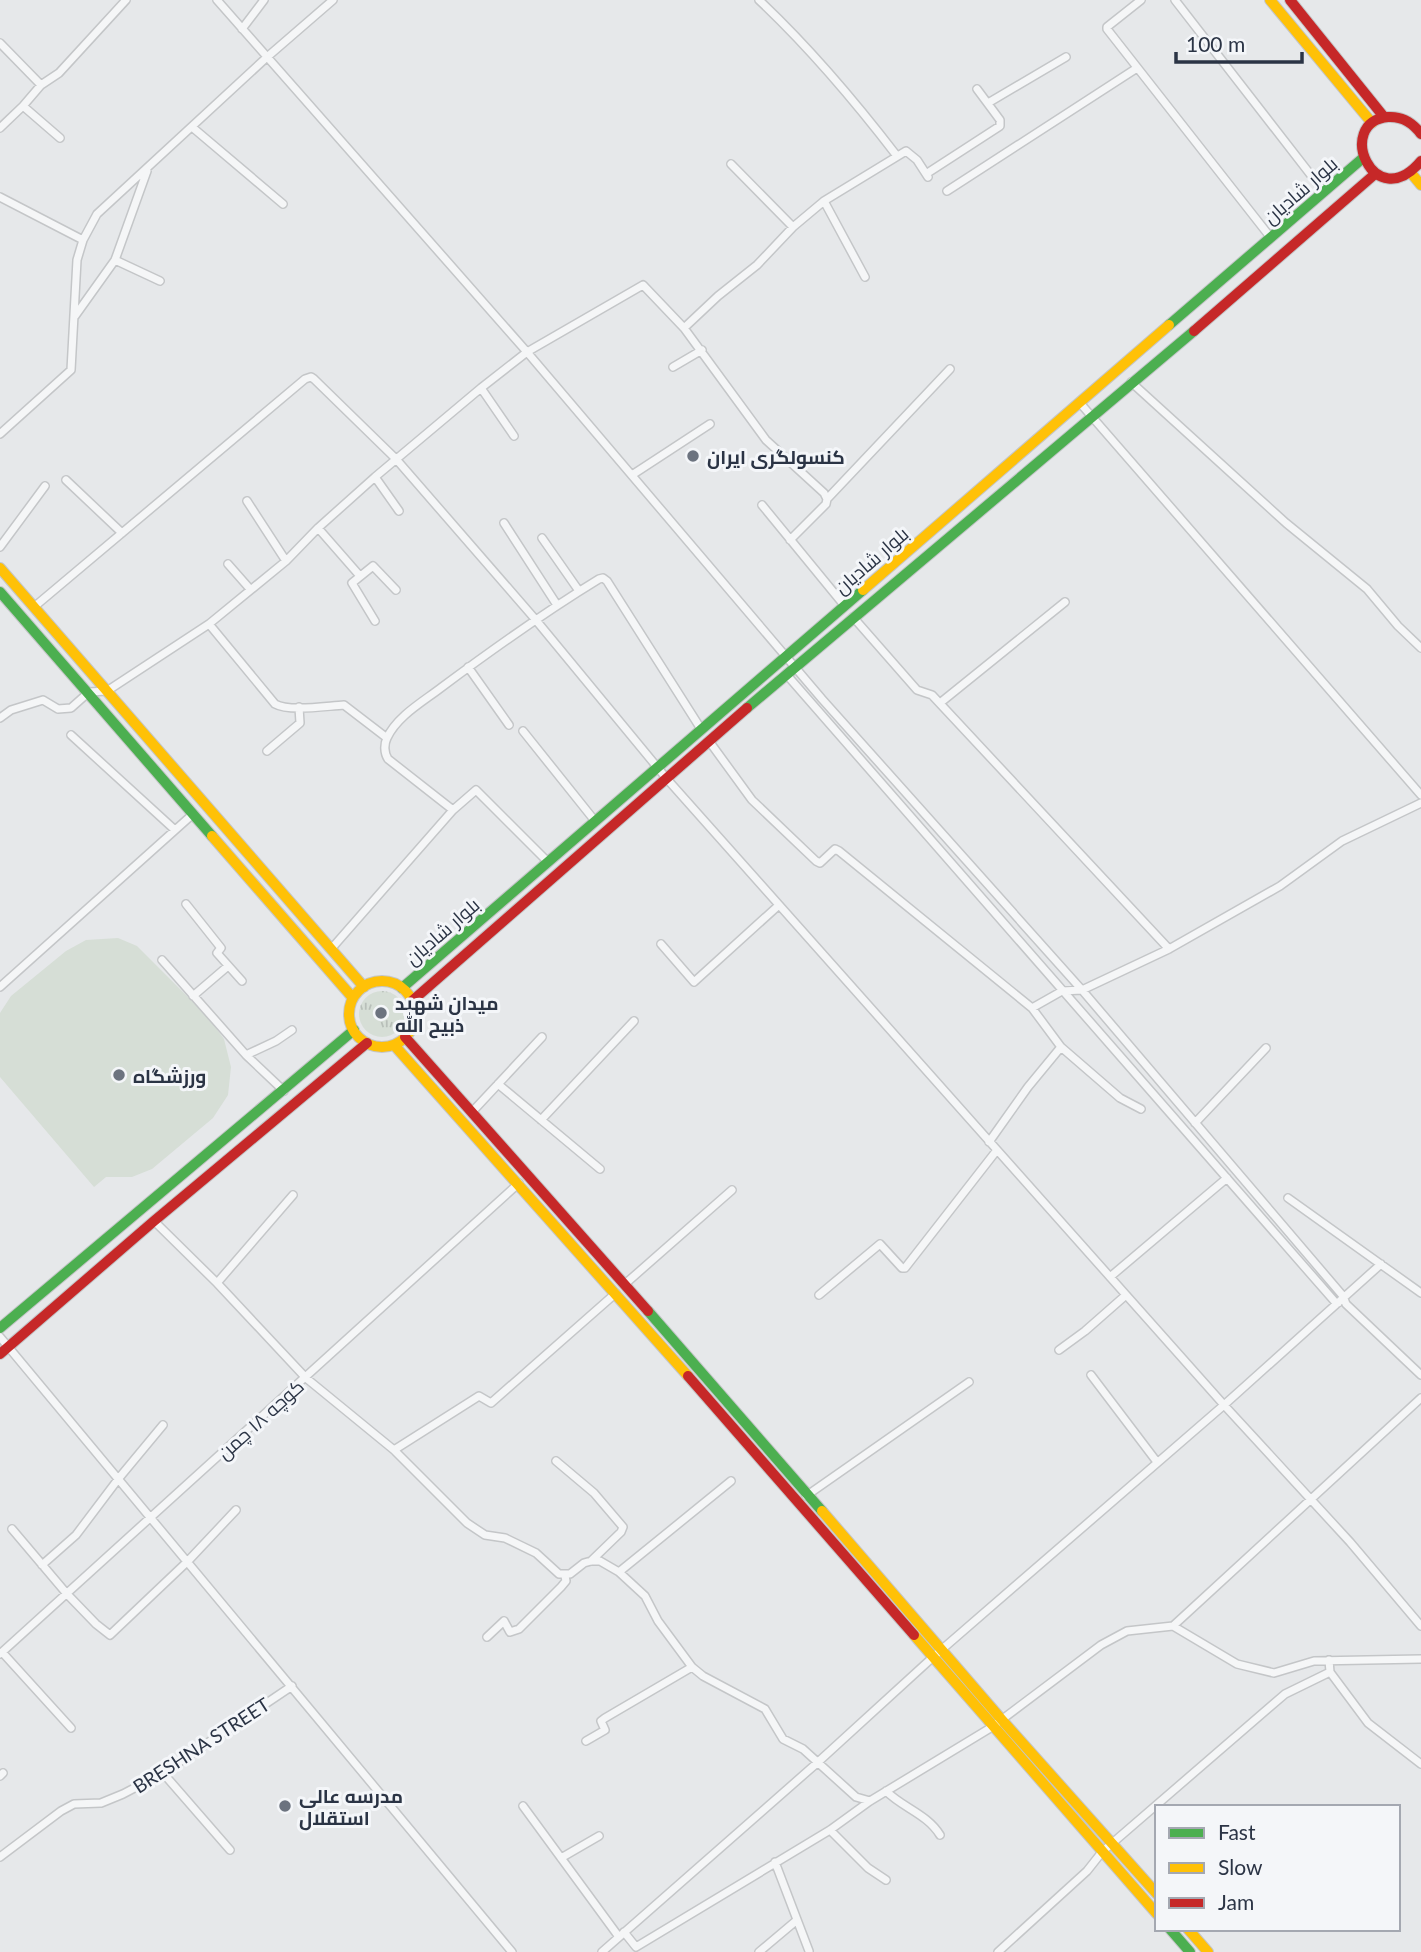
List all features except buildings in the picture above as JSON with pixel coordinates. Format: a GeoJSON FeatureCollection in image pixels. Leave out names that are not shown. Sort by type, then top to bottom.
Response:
{"type":"FeatureCollection","features":[{"type":"Feature","properties":{"kind":"main road"},"geometry":{"type":"LineString","coordinates":[[1270,0],[1372,123]]}},
{"type":"Feature","properties":{"kind":"main road"},"geometry":{"type":"LineString","coordinates":[[1290,0],[1384,117]]}},
{"type":"Feature","properties":{"kind":"main road"},"geometry":{"type":"LineString","coordinates":[[1409,121],[1421,113]]}},
{"type":"Feature","properties":{"kind":"main road"},"geometry":{"type":"LineString","coordinates":[[1421,134],[1409,121],[1397,116],[1384,117],[1372,123],[1364,133],[1361,146],[1363,159],[1375,174],[1393,180],[1411,173],[1421,163]]}},
{"type":"Feature","properties":{"kind":"main road","name":"بلوار شادیان"},"geometry":{"type":"LineString","coordinates":[[402,988],[1363,159]]}},
{"type":"Feature","properties":{"kind":"main road"},"geometry":{"type":"LineString","coordinates":[[1411,173],[1421,185]]}},
{"type":"Feature","properties":{"kind":"main road","name":"بلوار شادیان"},"geometry":{"type":"LineString","coordinates":[[412,1001],[791,670],[1207,320],[1375,174]]}},
{"type":"Feature","properties":{"kind":"main road"},"geometry":{"type":"LineString","coordinates":[[0,568],[364,987]]}},
{"type":"Feature","properties":{"kind":"main road"},"geometry":{"type":"LineString","coordinates":[[0,592],[354,999]]}},
{"type":"Feature","properties":{"kind":"main road"},"geometry":{"type":"LineString","coordinates":[[383,981],[402,988],[412,1001],[415,1020],[405,1037],[394,1045],[380,1047],[367,1043],[354,1030],[350,1020],[354,999],[364,987],[383,981]]}},
{"type":"Feature","properties":{"kind":"main road"},"geometry":{"type":"LineString","coordinates":[[0,1328],[354,1030]]}},
{"type":"Feature","properties":{"kind":"main road"},"geometry":{"type":"LineString","coordinates":[[405,1037],[625,1284],[806,1496],[1155,1892]]}},
{"type":"Feature","properties":{"kind":"main road"},"geometry":{"type":"LineString","coordinates":[[4,1351],[367,1043]]}},
{"type":"Feature","properties":{"kind":"main road"},"geometry":{"type":"LineString","coordinates":[[394,1045],[617,1293],[1155,1912]]}},
{"type":"Feature","properties":{"kind":"main road"},"geometry":{"type":"LineString","coordinates":[[1172,1931],[1190,1952]]}},
{"type":"Feature","properties":{"kind":"main road"},"geometry":{"type":"LineString","coordinates":[[1190,1931],[1208,1952]]}},
{"type":"Feature","properties":{"kind":"street"},"geometry":{"type":"LineString","coordinates":[[0,128],[41,85],[59,73],[126,0]]}},
{"type":"Feature","properties":{"kind":"street"},"geometry":{"type":"LineString","coordinates":[[217,0],[527,352],[786,656],[791,670],[1062,991],[1336,1303]]}},
{"type":"Feature","properties":{"kind":"street"},"geometry":{"type":"LineString","coordinates":[[242,29],[264,0]]}},
{"type":"Feature","properties":{"kind":"street"},"geometry":{"type":"LineString","coordinates":[[0,434],[71,370],[77,260],[83,240],[97,214],[333,0]]}},
{"type":"Feature","properties":{"kind":"street"},"geometry":{"type":"LineString","coordinates":[[759,0],[852,98],[897,156]]}},
{"type":"Feature","properties":{"kind":"street"},"geometry":{"type":"LineString","coordinates":[[1141,0],[1107,27],[1271,238]]}},
{"type":"Feature","properties":{"kind":"street"},"geometry":{"type":"LineString","coordinates":[[1175,0],[1324,192]]}},
{"type":"Feature","properties":{"kind":"street"},"geometry":{"type":"LineString","coordinates":[[0,43],[41,85]]}},
{"type":"Feature","properties":{"kind":"street"},"geometry":{"type":"LineString","coordinates":[[988,103],[1066,57]]}},
{"type":"Feature","properties":{"kind":"street"},"geometry":{"type":"LineString","coordinates":[[947,191],[1137,68]]}},
{"type":"Feature","properties":{"kind":"street"},"geometry":{"type":"LineString","coordinates":[[684,328],[757,265],[793,227],[824,201],[905,151],[917,160],[927,176],[1000,126],[1000,120],[977,89]]}},
{"type":"Feature","properties":{"kind":"street"},"geometry":{"type":"LineString","coordinates":[[23,106],[60,138]]}},
{"type":"Feature","properties":{"kind":"street"},"geometry":{"type":"LineString","coordinates":[[192,127],[283,204]]}},
{"type":"Feature","properties":{"kind":"street"},"geometry":{"type":"LineString","coordinates":[[731,164],[793,227]]}},
{"type":"Feature","properties":{"kind":"street"},"geometry":{"type":"LineString","coordinates":[[75,316],[115,260],[148,169]]}},
{"type":"Feature","properties":{"kind":"street"},"geometry":{"type":"LineString","coordinates":[[0,197],[83,240]]}},
{"type":"Feature","properties":{"kind":"street"},"geometry":{"type":"LineString","coordinates":[[824,201],[864,277]]}},
{"type":"Feature","properties":{"kind":"street"},"geometry":{"type":"LineString","coordinates":[[115,260],[160,281]]}},
{"type":"Feature","properties":{"kind":"street"},"geometry":{"type":"LineString","coordinates":[[0,718],[10,710],[43,700],[58,709],[71,708],[89,692],[107,691],[209,624],[286,561],[318,528],[396,459],[527,352],[643,285],[702,350],[766,440],[824,493],[827,499]]}},
{"type":"Feature","properties":{"kind":"street"},"geometry":{"type":"LineString","coordinates":[[673,367],[702,350]]}},
{"type":"Feature","properties":{"kind":"street"},"geometry":{"type":"LineString","coordinates":[[790,540],[950,369]]}},
{"type":"Feature","properties":{"kind":"street"},"geometry":{"type":"LineString","coordinates":[[34,607],[305,379],[311,377],[396,459],[535,619],[657,768],[1224,1405],[1350,1542],[1421,1626]]}},
{"type":"Feature","properties":{"kind":"street"},"geometry":{"type":"LineString","coordinates":[[1131,382],[1286,523],[1367,589],[1398,626],[1421,648]]}},
{"type":"Feature","properties":{"kind":"street"},"geometry":{"type":"LineString","coordinates":[[481,388],[514,436]]}},
{"type":"Feature","properties":{"kind":"street"},"geometry":{"type":"LineString","coordinates":[[1080,403],[1421,795]]}},
{"type":"Feature","properties":{"kind":"street"},"geometry":{"type":"LineString","coordinates":[[632,475],[710,424]]}},
{"type":"Feature","properties":{"kind":"street"},"geometry":{"type":"LineString","coordinates":[[375,477],[399,511]]}},
{"type":"Feature","properties":{"kind":"street"},"geometry":{"type":"LineString","coordinates":[[65,480],[122,533]]}},
{"type":"Feature","properties":{"kind":"street"},"geometry":{"type":"LineString","coordinates":[[0,547],[45,485]]}},
{"type":"Feature","properties":{"kind":"street"},"geometry":{"type":"LineString","coordinates":[[247,501],[286,561]]}},
{"type":"Feature","properties":{"kind":"street"},"geometry":{"type":"LineString","coordinates":[[762,505],[844,605]]}},
{"type":"Feature","properties":{"kind":"street"},"geometry":{"type":"LineString","coordinates":[[504,523],[557,605]]}},
{"type":"Feature","properties":{"kind":"street"},"geometry":{"type":"LineString","coordinates":[[318,528],[360,576]]}},
{"type":"Feature","properties":{"kind":"street"},"geometry":{"type":"LineString","coordinates":[[541,538],[579,592]]}},
{"type":"Feature","properties":{"kind":"street"},"geometry":{"type":"LineString","coordinates":[[228,564],[250,590]]}},
{"type":"Feature","properties":{"kind":"street"},"geometry":{"type":"LineString","coordinates":[[375,621],[352,584],[373,566],[396,590]]}},
{"type":"Feature","properties":{"kind":"street"},"geometry":{"type":"LineString","coordinates":[[453,810],[387,759],[387,738],[404,715],[468,667],[535,619],[599,579],[607,581],[701,729]]}},
{"type":"Feature","properties":{"kind":"street"},"geometry":{"type":"LineString","coordinates":[[940,703],[1065,602]]}},
{"type":"Feature","properties":{"kind":"street"},"geometry":{"type":"LineString","coordinates":[[853,617],[917,690],[930,693],[940,703],[1169,949]]}},
{"type":"Feature","properties":{"kind":"street"},"geometry":{"type":"LineString","coordinates":[[209,624],[275,704],[280,707],[344,705],[387,738]]}},
{"type":"Feature","properties":{"kind":"street"},"geometry":{"type":"LineString","coordinates":[[468,667],[509,725]]}},
{"type":"Feature","properties":{"kind":"street"},"geometry":{"type":"LineString","coordinates":[[791,670],[1082,990],[1345,1300],[1421,1375]]}},
{"type":"Feature","properties":{"kind":"street"},"geometry":{"type":"LineString","coordinates":[[267,751],[300,723],[299,707]]}},
{"type":"Feature","properties":{"kind":"street"},"geometry":{"type":"LineString","coordinates":[[523,731],[595,821]]}},
{"type":"Feature","properties":{"kind":"street"},"geometry":{"type":"LineString","coordinates":[[71,735],[175,830]]}},
{"type":"Feature","properties":{"kind":"street"},"geometry":{"type":"LineString","coordinates":[[709,741],[752,800],[816,861],[824,861],[835,849],[839,851],[1032,1008],[1061,1047],[1120,1098],[1141,1109]]}},
{"type":"Feature","properties":{"kind":"street"},"geometry":{"type":"LineString","coordinates":[[332,948],[453,810],[476,790],[548,862]]}},
{"type":"Feature","properties":{"kind":"street"},"geometry":{"type":"LineString","coordinates":[[1032,1008],[1062,991],[1082,990],[1169,949],[1280,886],[1342,841],[1421,803]]}},
{"type":"Feature","properties":{"kind":"street"},"geometry":{"type":"LineString","coordinates":[[0,986],[193,814]]}},
{"type":"Feature","properties":{"kind":"street"},"geometry":{"type":"LineString","coordinates":[[186,904],[217,943],[220,948],[217,953],[242,981]]}},
{"type":"Feature","properties":{"kind":"street"},"geometry":{"type":"LineString","coordinates":[[661,944],[694,982],[779,905]]}},
{"type":"Feature","properties":{"kind":"street"},"geometry":{"type":"LineString","coordinates":[[162,960],[246,1055],[284,1091]]}},
{"type":"Feature","properties":{"kind":"street"},"geometry":{"type":"LineString","coordinates":[[193,996],[228,966]]}},
{"type":"Feature","properties":{"kind":"street"},"geometry":{"type":"LineString","coordinates":[[541,1120],[634,1021]]}},
{"type":"Feature","properties":{"kind":"street"},"geometry":{"type":"LineString","coordinates":[[246,1055],[292,1030]]}},
{"type":"Feature","properties":{"kind":"street"},"geometry":{"type":"LineString","coordinates":[[472,1112],[542,1037]]}},
{"type":"Feature","properties":{"kind":"street"},"geometry":{"type":"LineString","coordinates":[[989,1142],[1028,1087],[1061,1047]]}},
{"type":"Feature","properties":{"kind":"street"},"geometry":{"type":"LineString","coordinates":[[1195,1123],[1266,1048]]}},
{"type":"Feature","properties":{"kind":"street"},"geometry":{"type":"LineString","coordinates":[[498,1084],[600,1169]]}},
{"type":"Feature","properties":{"kind":"street"},"geometry":{"type":"LineString","coordinates":[[819,1295],[880,1244],[904,1269],[997,1150]]}},
{"type":"Feature","properties":{"kind":"street"},"geometry":{"type":"LineString","coordinates":[[1110,1277],[1227,1178]]}},
{"type":"Feature","properties":{"kind":"street","name":"كوچه ١٨ چمن"},"geometry":{"type":"LineString","coordinates":[[1,1653],[519,1183]]}},
{"type":"Feature","properties":{"kind":"street"},"geometry":{"type":"LineString","coordinates":[[625,1284],[732,1190]]}},
{"type":"Feature","properties":{"kind":"street"},"geometry":{"type":"LineString","coordinates":[[217,1283],[293,1195]]}},
{"type":"Feature","properties":{"kind":"street"},"geometry":{"type":"LineString","coordinates":[[1289,1198],[1421,1293]]}},
{"type":"Feature","properties":{"kind":"street"},"geometry":{"type":"LineString","coordinates":[[154,1221],[217,1283],[306,1378],[394,1450],[467,1524],[485,1535],[505,1538],[536,1553],[559,1574],[565,1576],[591,1561],[623,1527],[594,1493],[556,1461]]}},
{"type":"Feature","properties":{"kind":"street"},"geometry":{"type":"LineString","coordinates":[[602,1952],[941,1650],[1224,1405],[1336,1303],[1345,1300],[1381,1264]]}},
{"type":"Feature","properties":{"kind":"street"},"geometry":{"type":"LineString","coordinates":[[394,1450],[479,1395],[491,1403],[617,1293]]}},
{"type":"Feature","properties":{"kind":"street"},"geometry":{"type":"LineString","coordinates":[[1059,1350],[1126,1295]]}},
{"type":"Feature","properties":{"kind":"street"},"geometry":{"type":"LineString","coordinates":[[0,1337],[4,1351],[152,1517],[512,1952]]}},
{"type":"Feature","properties":{"kind":"street"},"geometry":{"type":"LineString","coordinates":[[1091,1375],[1157,1462]]}},
{"type":"Feature","properties":{"kind":"street"},"geometry":{"type":"LineString","coordinates":[[806,1496],[969,1382]]}},
{"type":"Feature","properties":{"kind":"street"},"geometry":{"type":"LineString","coordinates":[[1173,1626],[1421,1398]]}},
{"type":"Feature","properties":{"kind":"street"},"geometry":{"type":"LineString","coordinates":[[42,1566],[76,1535],[163,1424]]}},
{"type":"Feature","properties":{"kind":"street"},"geometry":{"type":"LineString","coordinates":[[619,1572],[731,1481]]}},
{"type":"Feature","properties":{"kind":"street"},"geometry":{"type":"LineString","coordinates":[[12,1530],[67,1594],[110,1635],[188,1561],[236,1510]]}},
{"type":"Feature","properties":{"kind":"street"},"geometry":{"type":"LineString","coordinates":[[591,1561],[600,1562],[619,1572],[645,1596],[658,1621],[692,1667],[702,1676],[765,1709],[783,1739],[803,1749],[856,1797],[870,1801]]}},
{"type":"Feature","properties":{"kind":"street"},"geometry":{"type":"LineString","coordinates":[[487,1637],[504,1621],[510,1632],[519,1629],[561,1587],[566,1581],[565,1576]]}},
{"type":"Feature","properties":{"kind":"street"},"geometry":{"type":"LineString","coordinates":[[523,1806],[622,1935],[636,1947],[830,1830],[870,1801],[992,1727],[1101,1645],[1126,1631],[1173,1626],[1237,1664],[1274,1673],[1314,1661],[1421,1659]]}},
{"type":"Feature","properties":{"kind":"street"},"geometry":{"type":"LineString","coordinates":[[1,1653],[71,1728]]}},
{"type":"Feature","properties":{"kind":"street"},"geometry":{"type":"LineString","coordinates":[[1329,1660],[1330,1672],[1368,1723],[1421,1764]]}},
{"type":"Feature","properties":{"kind":"street"},"geometry":{"type":"LineString","coordinates":[[586,1741],[605,1730],[601,1721],[605,1718],[692,1667]]}},
{"type":"Feature","properties":{"kind":"street"},"geometry":{"type":"LineString","coordinates":[[1156,1805],[1286,1694],[1330,1672]]}},
{"type":"Feature","properties":{"kind":"street","name":"BRESHNA STREET"},"geometry":{"type":"LineString","coordinates":[[1,1855],[68,1807],[74,1804],[101,1803],[163,1773],[292,1686]]}},
{"type":"Feature","properties":{"kind":"street"},"geometry":{"type":"LineString","coordinates":[[163,1773],[230,1850]]}},
{"type":"Feature","properties":{"kind":"street"},"geometry":{"type":"LineString","coordinates":[[886,1791],[897,1802],[926,1818],[940,1835]]}},
{"type":"Feature","properties":{"kind":"street"},"geometry":{"type":"LineString","coordinates":[[998,1952],[1087,1871],[1102,1852],[1155,1806]]}},
{"type":"Feature","properties":{"kind":"street"},"geometry":{"type":"LineString","coordinates":[[830,1830],[868,1868],[886,1880]]}},
{"type":"Feature","properties":{"kind":"street"},"geometry":{"type":"LineString","coordinates":[[561,1858],[599,1836]]}},
{"type":"Feature","properties":{"kind":"street"},"geometry":{"type":"LineString","coordinates":[[775,1863],[809,1951]]}},
{"type":"Feature","properties":{"kind":"street"},"geometry":{"type":"LineString","coordinates":[[760,1952],[797,1920]]}},
{"type":"Feature","properties":{"kind":"green space"},"geometry":{"type":"Polygon","coordinates":[[[118,938],[137,946],[207,1016],[224,1039],[231,1067],[228,1095],[213,1118],[152,1169],[132,1177],[106,1177],[94,1187],[0,1077],[0,1013],[11,996],[66,951],[86,940],[118,938]]]}},
{"type":"Feature","properties":{"kind":"green space"},"geometry":{"type":"Polygon","coordinates":[[[382,991],[398,998],[405,1014],[398,1030],[382,1037],[366,1030],[359,1014],[366,998],[382,991]]]}},
{"type":"Feature","properties":{"kind":"traffic: fast"},"geometry":{"type":"LineString","coordinates":[[1169,325],[1363,158]]}},
{"type":"Feature","properties":{"kind":"traffic: fast"},"geometry":{"type":"LineString","coordinates":[[747,708],[1194,331]]}},
{"type":"Feature","properties":{"kind":"traffic: fast"},"geometry":{"type":"LineString","coordinates":[[402,988],[863,590]]}},
{"type":"Feature","properties":{"kind":"traffic: fast"},"geometry":{"type":"LineString","coordinates":[[0,592],[212,836]]}},
{"type":"Feature","properties":{"kind":"traffic: fast"},"geometry":{"type":"LineString","coordinates":[[0,1328],[354,1030]]}},
{"type":"Feature","properties":{"kind":"traffic: fast"},"geometry":{"type":"LineString","coordinates":[[648,1311],[822,1511]]}},
{"type":"Feature","properties":{"kind":"traffic: fast"},"geometry":{"type":"LineString","coordinates":[[1172,1931],[1190,1952]]}},
{"type":"Feature","properties":{"kind":"traffic: slow"},"geometry":{"type":"LineString","coordinates":[[1270,0],[1372,123]]}},
{"type":"Feature","properties":{"kind":"traffic: slow"},"geometry":{"type":"LineString","coordinates":[[1411,173],[1421,185]]}},
{"type":"Feature","properties":{"kind":"traffic: slow"},"geometry":{"type":"LineString","coordinates":[[863,590],[1169,325]]}},
{"type":"Feature","properties":{"kind":"traffic: slow"},"geometry":{"type":"LineString","coordinates":[[0,568],[364,987]]}},
{"type":"Feature","properties":{"kind":"traffic: slow"},"geometry":{"type":"LineString","coordinates":[[212,836],[353,998]]}},
{"type":"Feature","properties":{"kind":"traffic: slow"},"geometry":{"type":"LineString","coordinates":[[382,981],[405,991],[415,1014],[405,1037],[382,1047],[359,1037],[349,1014],[359,991],[382,981]]}},
{"type":"Feature","properties":{"kind":"traffic: slow"},"geometry":{"type":"LineString","coordinates":[[394,1045],[688,1376]]}},
{"type":"Feature","properties":{"kind":"traffic: slow"},"geometry":{"type":"LineString","coordinates":[[822,1511],[1155,1892]]}},
{"type":"Feature","properties":{"kind":"traffic: slow"},"geometry":{"type":"LineString","coordinates":[[914,1635],[1155,1912]]}},
{"type":"Feature","properties":{"kind":"traffic: slow"},"geometry":{"type":"LineString","coordinates":[[1190,1931],[1208,1952]]}},
{"type":"Feature","properties":{"kind":"traffic: jam"},"geometry":{"type":"LineString","coordinates":[[1290,0],[1384,117]]}},
{"type":"Feature","properties":{"kind":"traffic: jam"},"geometry":{"type":"LineString","coordinates":[[1421,134],[1407,121],[1388,117],[1372,123],[1364,134],[1362,148],[1367,162],[1376,173],[1388,178],[1404,175],[1421,161]]}},
{"type":"Feature","properties":{"kind":"traffic: jam"},"geometry":{"type":"LineString","coordinates":[[1194,331],[1375,174]]}},
{"type":"Feature","properties":{"kind":"traffic: jam"},"geometry":{"type":"LineString","coordinates":[[412,1001],[747,708]]}},
{"type":"Feature","properties":{"kind":"traffic: jam"},"geometry":{"type":"LineString","coordinates":[[405,1037],[648,1311]]}},
{"type":"Feature","properties":{"kind":"traffic: jam"},"geometry":{"type":"LineString","coordinates":[[0,1354],[367,1043]]}},
{"type":"Feature","properties":{"kind":"traffic: jam"},"geometry":{"type":"LineString","coordinates":[[688,1376],[914,1635]]}},
{"type":"Feature","properties":{"kind":"place","name":"کنسولگری ایران"},"geometry":{"type":"Point","coordinates":[693,456]}},
{"type":"Feature","properties":{"kind":"place","name":"میدان شهید ذبیح الله"},"geometry":{"type":"Point","coordinates":[381,1013]}},
{"type":"Feature","properties":{"kind":"place","name":"ورزشگاه"},"geometry":{"type":"Point","coordinates":[119,1075]}},
{"type":"Feature","properties":{"kind":"place","name":"مدرسه عالی استقلال"},"geometry":{"type":"Point","coordinates":[285,1806]}}]}
